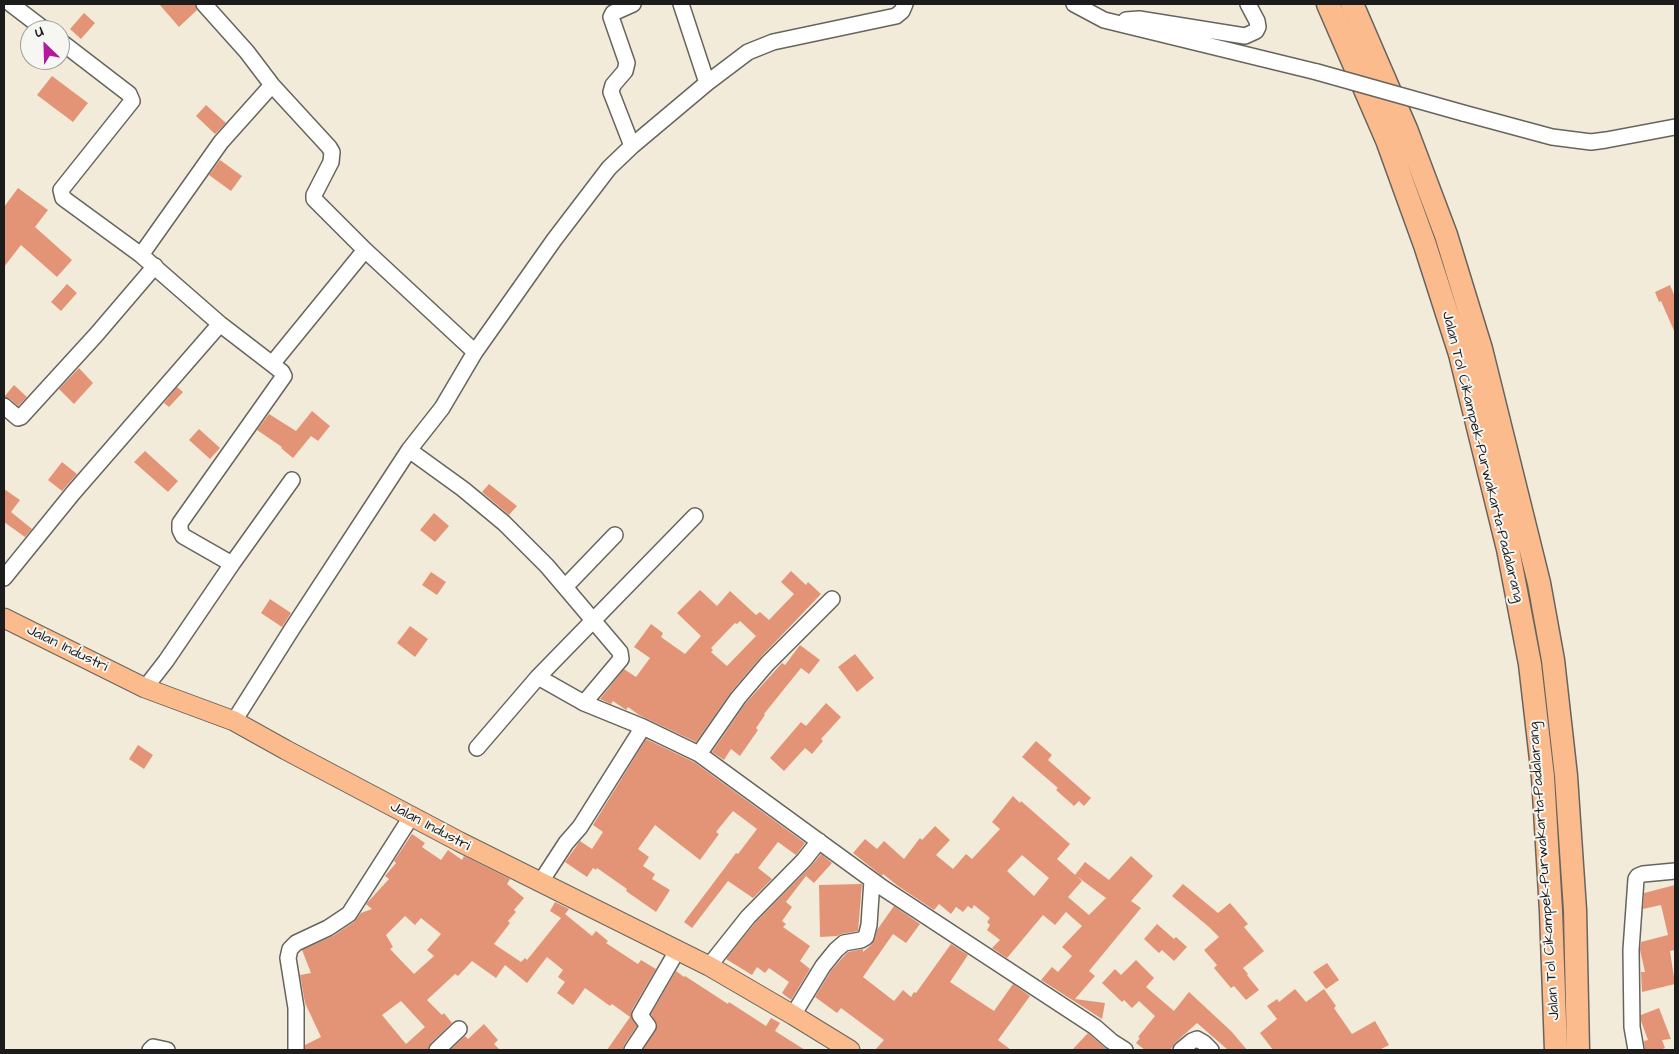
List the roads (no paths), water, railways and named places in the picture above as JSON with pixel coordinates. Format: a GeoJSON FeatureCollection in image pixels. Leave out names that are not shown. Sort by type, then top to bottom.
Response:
{"type":"FeatureCollection","features":[{"type":"Feature","properties":{"kind":"highway","name":"Jalan Tol Cikampek–Purwakarta–Padalarang"},"geometry":{"type":"LineString","coordinates":[[1328,4],[1387,140],[1425,245],[1460,354],[1508,549],[1530,664],[1543,776],[1556,1050]]}},
{"type":"Feature","properties":{"kind":"highway","name":"Jalan Tol Cikampek–Purwakarta–Padalarang"},"geometry":{"type":"LineString","coordinates":[[1352,4],[1406,130],[1446,235],[1481,349],[1539,583],[1553,660],[1566,776],[1575,910],[1578,1050]]}},
{"type":"Feature","properties":{"kind":"main road","name":"Jalan Industri"},"geometry":{"type":"LineString","coordinates":[[4,618],[145,688],[234,721],[411,817],[709,966],[850,1050]]}},
{"type":"Feature","properties":{"kind":"street"},"geometry":{"type":"LineString","coordinates":[[11,4],[32,20]]}},
{"type":"Feature","properties":{"kind":"street"},"geometry":{"type":"LineString","coordinates":[[204,4],[332,152],[331,162],[314,195],[314,199],[365,250],[475,352]]}},
{"type":"Feature","properties":{"kind":"street"},"geometry":{"type":"LineString","coordinates":[[632,146],[611,92],[613,85],[625,71],[627,64],[611,17],[613,13],[633,4]]}},
{"type":"Feature","properties":{"kind":"street"},"geometry":{"type":"LineString","coordinates":[[681,4],[707,83]]}},
{"type":"Feature","properties":{"kind":"street"},"geometry":{"type":"LineString","coordinates":[[234,721],[409,450],[442,408],[475,352],[579,206],[609,168],[632,146],[707,83],[748,52],[773,42],[896,16],[902,11],[905,4]]}},
{"type":"Feature","properties":{"kind":"street"},"geometry":{"type":"LineString","coordinates":[[1074,4],[1104,20],[1317,72],[1552,137],[1591,142],[1675,127]]}},
{"type":"Feature","properties":{"kind":"street"},"geometry":{"type":"LineString","coordinates":[[1104,20],[1139,19],[1245,36],[1256,31],[1258,27],[1248,4]]}},
{"type":"Feature","properties":{"kind":"street"},"geometry":{"type":"LineString","coordinates":[[70,49],[129,94],[132,101],[61,190],[63,198],[155,266],[220,324],[282,372],[283,378],[179,526],[184,536],[232,564]]}},
{"type":"Feature","properties":{"kind":"street"},"geometry":{"type":"LineString","coordinates":[[141,255],[221,142],[272,84]]}},
{"type":"Feature","properties":{"kind":"street"},"geometry":{"type":"LineString","coordinates":[[272,364],[365,250]]}},
{"type":"Feature","properties":{"kind":"street"},"geometry":{"type":"LineString","coordinates":[[4,406],[17,417],[21,417],[96,335],[155,266]]}},
{"type":"Feature","properties":{"kind":"street"},"geometry":{"type":"LineString","coordinates":[[4,578],[73,493],[220,324]]}},
{"type":"Feature","properties":{"kind":"street"},"geometry":{"type":"LineString","coordinates":[[409,450],[463,489],[504,523],[548,566],[622,655],[621,659],[584,703]]}},
{"type":"Feature","properties":{"kind":"street"},"geometry":{"type":"LineString","coordinates":[[145,688],[166,661],[292,480]]}},
{"type":"Feature","properties":{"kind":"street"},"geometry":{"type":"LineString","coordinates":[[477,748],[538,677],[695,516]]}},
{"type":"Feature","properties":{"kind":"street"},"geometry":{"type":"LineString","coordinates":[[565,587],[615,535]]}},
{"type":"Feature","properties":{"kind":"street"},"geometry":{"type":"LineString","coordinates":[[699,754],[738,698],[762,670],[832,599]]}},
{"type":"Feature","properties":{"kind":"street"},"geometry":{"type":"LineString","coordinates":[[538,677],[584,703],[643,727],[699,754],[872,880],[1095,1027],[1125,1050]]}},
{"type":"Feature","properties":{"kind":"street"},"geometry":{"type":"LineString","coordinates":[[540,883],[566,843],[580,827],[643,727]]}},
{"type":"Feature","properties":{"kind":"street"},"geometry":{"type":"LineString","coordinates":[[296,1050],[296,1008],[288,958],[290,949],[296,943],[349,914],[411,817]]}},
{"type":"Feature","properties":{"kind":"street"},"geometry":{"type":"LineString","coordinates":[[709,966],[748,917],[804,860],[819,841]]}},
{"type":"Feature","properties":{"kind":"street"},"geometry":{"type":"LineString","coordinates":[[1636,1050],[1632,1027],[1631,950],[1636,879],[1643,874],[1675,871]]}},
{"type":"Feature","properties":{"kind":"street"},"geometry":{"type":"LineString","coordinates":[[793,1015],[823,966],[836,950],[844,943],[861,940],[866,936],[869,925],[872,880]]}},
{"type":"Feature","properties":{"kind":"street"},"geometry":{"type":"LineString","coordinates":[[632,1050],[648,1026],[640,1015],[677,951]]}},
{"type":"Feature","properties":{"kind":"street"},"geometry":{"type":"LineString","coordinates":[[436,1050],[459,1030]]}},
{"type":"Feature","properties":{"kind":"street"},"geometry":{"type":"LineString","coordinates":[[1190,1047],[1197,1039],[1201,1040],[1211,1050]]}},
{"type":"Feature","properties":{"kind":"street"},"geometry":{"type":"LineString","coordinates":[[150,1050],[154,1047],[167,1050]]}}]}
